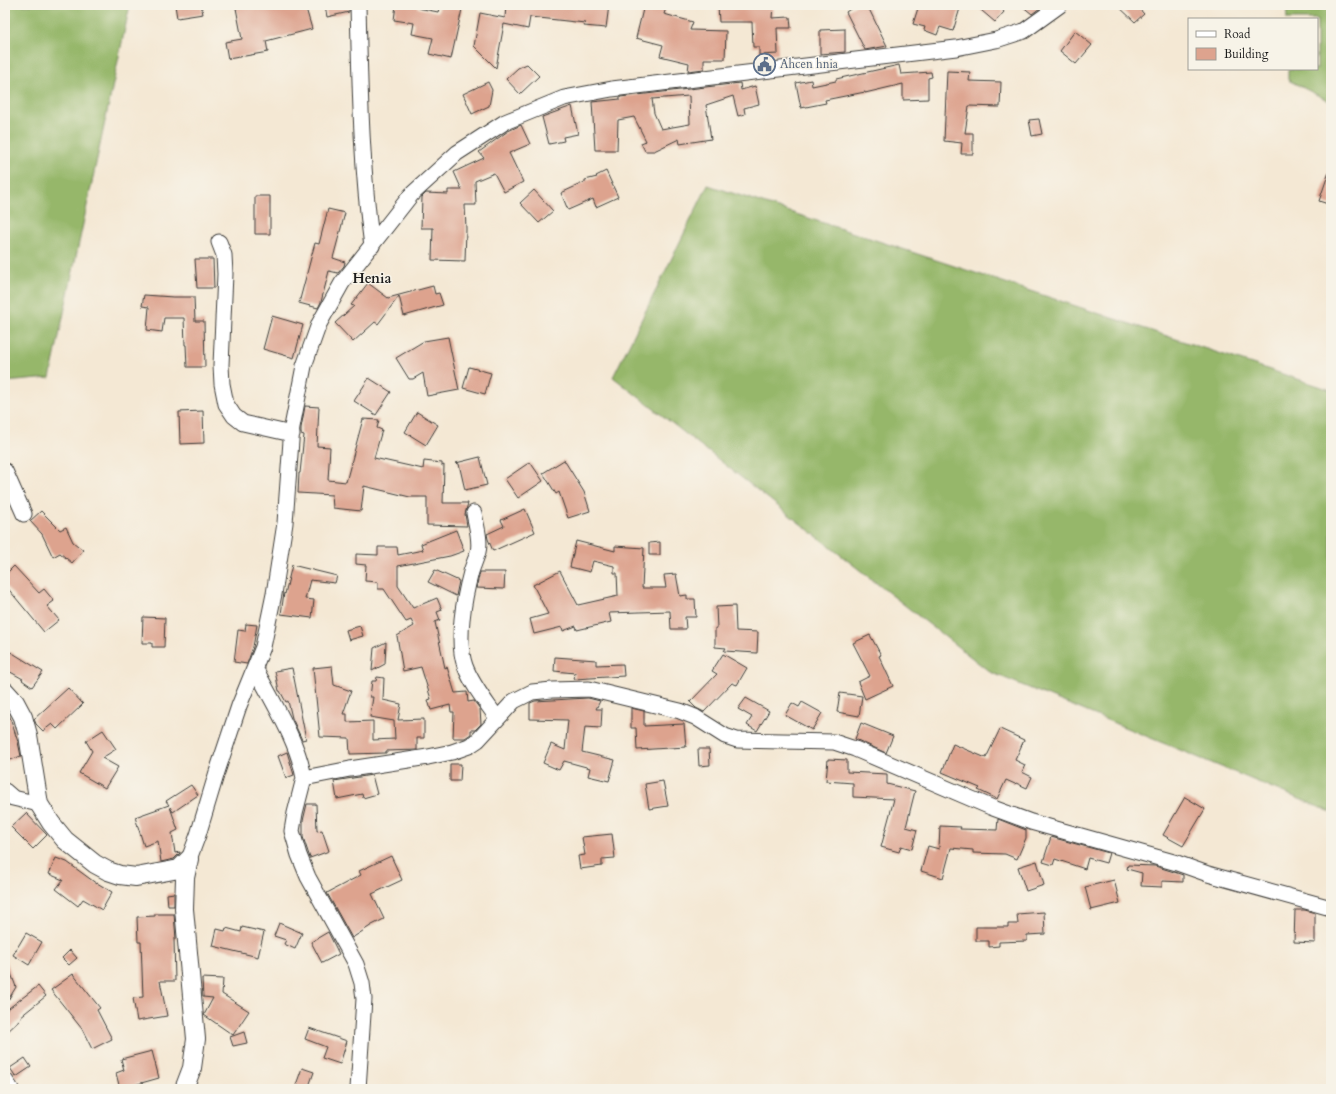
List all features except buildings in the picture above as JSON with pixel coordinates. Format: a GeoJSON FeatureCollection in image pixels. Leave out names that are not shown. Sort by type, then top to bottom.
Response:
{"type":"FeatureCollection","features":[{"type":"Feature","properties":{"kind":"street"},"geometry":{"type":"LineString","coordinates":[[358,5],[359,82],[364,172],[366,202],[372,246]]}},
{"type":"Feature","properties":{"kind":"street"},"geometry":{"type":"LineString","coordinates":[[184,1089],[192,1068],[196,1039],[184,909],[185,878],[189,859],[198,835],[224,750],[263,648],[274,594],[285,523],[292,434],[304,366],[319,324],[342,283],[411,195],[457,153],[505,122],[564,98],[612,89],[956,48],[990,41],[1024,31],[1060,5]]}},
{"type":"Feature","properties":{"kind":"street"},"geometry":{"type":"LineString","coordinates":[[219,242],[224,255],[225,274],[221,365],[222,384],[226,404],[234,416],[243,423],[292,434]]}},
{"type":"Feature","properties":{"kind":"street"},"geometry":{"type":"LineString","coordinates":[[5,471],[24,514]]}},
{"type":"Feature","properties":{"kind":"street"},"geometry":{"type":"LineString","coordinates":[[474,513],[478,552],[469,580],[461,629],[464,664],[470,678],[497,718]]}},
{"type":"Feature","properties":{"kind":"street"},"geometry":{"type":"LineString","coordinates":[[255,668],[296,748],[301,763],[304,778],[292,831],[299,855],[308,877],[356,964],[362,982],[364,999],[358,1089]]}},
{"type":"Feature","properties":{"kind":"street"},"geometry":{"type":"LineString","coordinates":[[304,778],[452,752],[469,746],[478,740],[514,701],[532,692],[589,689],[680,710],[725,736],[737,740],[834,742],[855,749],[993,808],[1031,822],[1177,863],[1208,874],[1331,908]]}},
{"type":"Feature","properties":{"kind":"street"},"geometry":{"type":"LineString","coordinates":[[5,691],[15,702],[28,734],[39,804],[50,823],[65,840],[95,864],[120,875],[136,877],[179,869],[189,859]]}},
{"type":"Feature","properties":{"kind":"street"},"geometry":{"type":"LineString","coordinates":[[5,791],[13,798],[39,804]]}},
{"type":"Feature","properties":{"kind":"street"},"geometry":{"type":"LineString","coordinates":[[5,1080],[11,1089]]}},
{"type":"Feature","properties":{"kind":"green space"},"geometry":{"type":"Polygon","coordinates":[[[5,5],[130,5],[50,378],[5,382],[5,5]]]}},
{"type":"Feature","properties":{"kind":"green space"},"geometry":{"type":"Polygon","coordinates":[[[1286,5],[1331,5],[1331,102],[1288,80],[1288,70],[1318,70],[1318,18],[1287,18],[1286,5]]]}},
{"type":"Feature","properties":{"kind":"green space"},"geometry":{"type":"Polygon","coordinates":[[[708,185],[1331,390],[1331,812],[990,672],[613,377],[708,185]]]}},
{"type":"Feature","properties":{"kind":"place","name":"Ahcen hnia"},"geometry":{"type":"Point","coordinates":[765,64]}},
{"type":"Feature","properties":{"kind":"district","name":"Henia"},"geometry":{"type":"Point","coordinates":[372,278]}}]}
